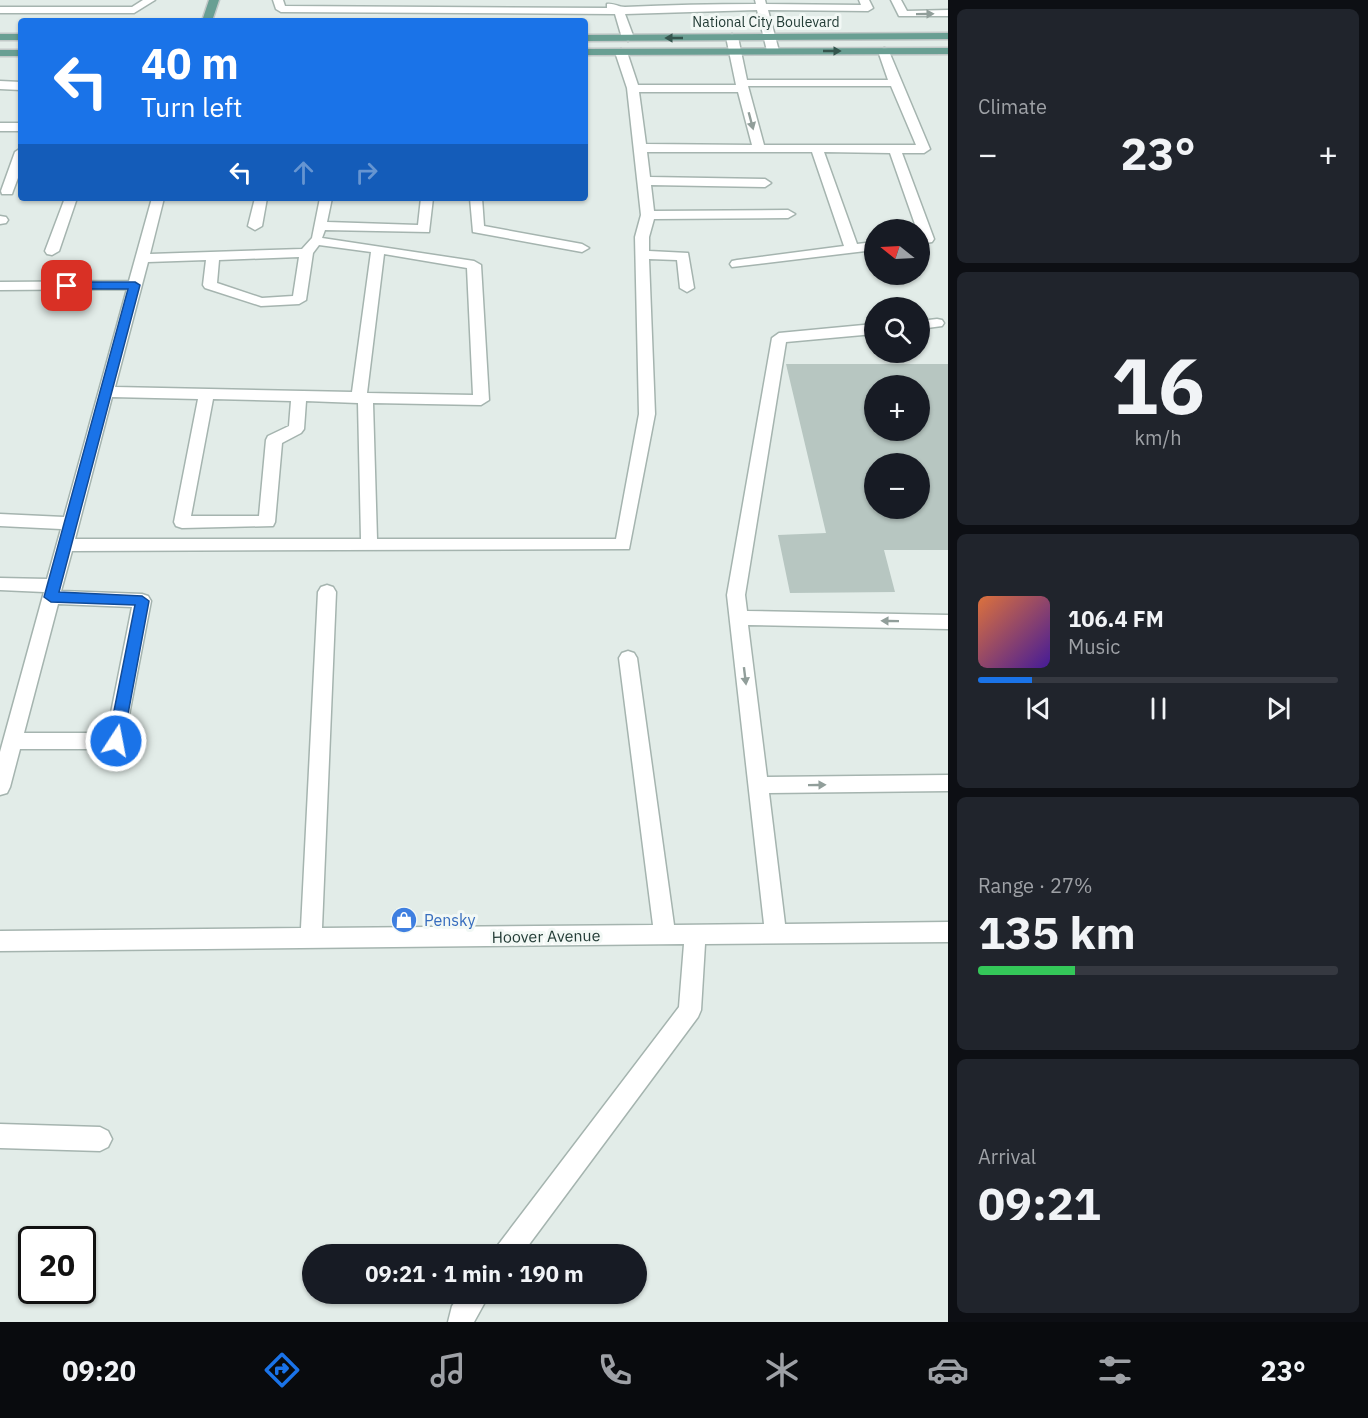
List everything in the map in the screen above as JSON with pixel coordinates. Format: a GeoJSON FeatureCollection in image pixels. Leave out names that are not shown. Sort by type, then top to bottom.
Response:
{"type":"FeatureCollection","features":[{"type":"Feature","properties":{"kind":"main road"},"geometry":{"type":"LineString","coordinates":[[208,18],[213,0]]}},
{"type":"Feature","properties":{"kind":"main road","name":"National City Boulevard"},"geometry":{"type":"LineString","coordinates":[[588,38],[948,36]]}},
{"type":"Feature","properties":{"kind":"main road"},"geometry":{"type":"LineString","coordinates":[[0,37],[18,37]]}},
{"type":"Feature","properties":{"kind":"main road","name":"National City Boulevard"},"geometry":{"type":"LineString","coordinates":[[588,52],[948,51]]}},
{"type":"Feature","properties":{"kind":"main road"},"geometry":{"type":"LineString","coordinates":[[0,53],[18,53]]}},
{"type":"Feature","properties":{"kind":"street"},"geometry":{"type":"LineString","coordinates":[[0,10],[134,10],[150,0]]}},
{"type":"Feature","properties":{"kind":"street"},"geometry":{"type":"LineString","coordinates":[[278,0],[281,9],[409,15],[428,5],[619,11],[761,3],[868,8],[864,0]]}},
{"type":"Feature","properties":{"kind":"street"},"geometry":{"type":"LineString","coordinates":[[601,0],[619,11],[628,38]]}},
{"type":"Feature","properties":{"kind":"street"},"geometry":{"type":"LineString","coordinates":[[896,0],[903,14],[948,14]]}},
{"type":"Feature","properties":{"kind":"street"},"geometry":{"type":"LineString","coordinates":[[761,3],[773,51]]}},
{"type":"Feature","properties":{"kind":"street"},"geometry":{"type":"LineString","coordinates":[[732,37],[742,86],[759,148]]}},
{"type":"Feature","properties":{"kind":"street"},"geometry":{"type":"LineString","coordinates":[[640,148],[924,149],[895,83],[884,51]]}},
{"type":"Feature","properties":{"kind":"street"},"geometry":{"type":"LineString","coordinates":[[65,545],[623,544],[647,414],[642,237],[648,215],[633,88],[621,52]]}},
{"type":"Feature","properties":{"kind":"street"},"geometry":{"type":"LineString","coordinates":[[633,88],[895,83]]}},
{"type":"Feature","properties":{"kind":"street"},"geometry":{"type":"LineString","coordinates":[[0,85],[18,86]]}},
{"type":"Feature","properties":{"kind":"street"},"geometry":{"type":"LineString","coordinates":[[0,127],[18,127]]}},
{"type":"Feature","properties":{"kind":"street"},"geometry":{"type":"LineString","coordinates":[[817,149],[852,249]]}},
{"type":"Feature","properties":{"kind":"street"},"geometry":{"type":"LineString","coordinates":[[895,149],[920,219]]}},
{"type":"Feature","properties":{"kind":"street"},"geometry":{"type":"LineString","coordinates":[[3,191],[18,158]]}},
{"type":"Feature","properties":{"kind":"street"},"geometry":{"type":"LineString","coordinates":[[645,181],[765,183]]}},
{"type":"Feature","properties":{"kind":"street"},"geometry":{"type":"LineString","coordinates":[[52,251],[70,201]]}},
{"type":"Feature","properties":{"kind":"street"},"geometry":{"type":"LineString","coordinates":[[0,787],[157,201]]}},
{"type":"Feature","properties":{"kind":"street"},"geometry":{"type":"LineString","coordinates":[[255,226],[260,201]]}},
{"type":"Feature","properties":{"kind":"street"},"geometry":{"type":"LineString","coordinates":[[213,256],[210,285],[261,302],[299,300],[306,253],[315,241],[325,201]]}},
{"type":"Feature","properties":{"kind":"street"},"geometry":{"type":"LineString","coordinates":[[320,226],[424,229],[427,201]]}},
{"type":"Feature","properties":{"kind":"street"},"geometry":{"type":"LineString","coordinates":[[476,201],[478,229],[582,248]]}},
{"type":"Feature","properties":{"kind":"street"},"geometry":{"type":"LineString","coordinates":[[648,215],[788,214]]}},
{"type":"Feature","properties":{"kind":"street"},"geometry":{"type":"LineString","coordinates":[[106,392],[481,400],[474,266],[378,249],[315,241]]}},
{"type":"Feature","properties":{"kind":"street"},"geometry":{"type":"LineString","coordinates":[[737,264],[864,247]]}},
{"type":"Feature","properties":{"kind":"street"},"geometry":{"type":"LineString","coordinates":[[369,545],[362,398],[378,249]]}},
{"type":"Feature","properties":{"kind":"street"},"geometry":{"type":"LineString","coordinates":[[142,258],[306,253]]}},
{"type":"Feature","properties":{"kind":"street"},"geometry":{"type":"LineString","coordinates":[[643,255],[683,256],[687,288]]}},
{"type":"Feature","properties":{"kind":"street"},"geometry":{"type":"LineString","coordinates":[[0,286],[135,285]]}},
{"type":"Feature","properties":{"kind":"street"},"geometry":{"type":"LineString","coordinates":[[930,324],[937,323]]}},
{"type":"Feature","properties":{"kind":"street"},"geometry":{"type":"LineString","coordinates":[[776,934],[736,595],[779,338],[864,330]]}},
{"type":"Feature","properties":{"kind":"street"},"geometry":{"type":"LineString","coordinates":[[206,394],[182,522],[267,522],[274,440],[296,429],[299,396]]}},
{"type":"Feature","properties":{"kind":"street"},"geometry":{"type":"LineString","coordinates":[[0,520],[71,523]]}},
{"type":"Feature","properties":{"kind":"street"},"geometry":{"type":"LineString","coordinates":[[0,584],[142,601],[116,741],[12,741]]}},
{"type":"Feature","properties":{"kind":"street"},"geometry":{"type":"LineString","coordinates":[[311,938],[327,592]]}},
{"type":"Feature","properties":{"kind":"street"},"geometry":{"type":"LineString","coordinates":[[739,618],[948,622]]}},
{"type":"Feature","properties":{"kind":"street"},"geometry":{"type":"LineString","coordinates":[[628,658],[665,935]]}},
{"type":"Feature","properties":{"kind":"street"},"geometry":{"type":"LineString","coordinates":[[758,785],[948,783]]}},
{"type":"Feature","properties":{"kind":"street","name":"Hoover Avenue"},"geometry":{"type":"LineString","coordinates":[[0,941],[948,932]]}},
{"type":"Feature","properties":{"kind":"street"},"geometry":{"type":"LineString","coordinates":[[514,1244],[690,1010],[695,934]]}},
{"type":"Feature","properties":{"kind":"street"},"geometry":{"type":"LineString","coordinates":[[0,1136],[100,1139]]}},
{"type":"Feature","properties":{"kind":"street"},"geometry":{"type":"LineString","coordinates":[[461,1322],[461,1315],[470,1304]]}},
{"type":"Feature","properties":{"kind":"building"},"geometry":{"type":"Polygon","coordinates":[[[786,364],[948,364],[948,550],[884,550],[895,592],[790,593],[778,535],[826,533],[786,364]]]}},
{"type":"Feature","properties":{"kind":"place","name":"Pensky"},"geometry":{"type":"Point","coordinates":[404,920]}},
{"type":"Feature","properties":{"kind":"route"},"geometry":{"type":"LineString","coordinates":[[67,286],[135,285],[51,597],[142,601],[116,741]]}}]}
